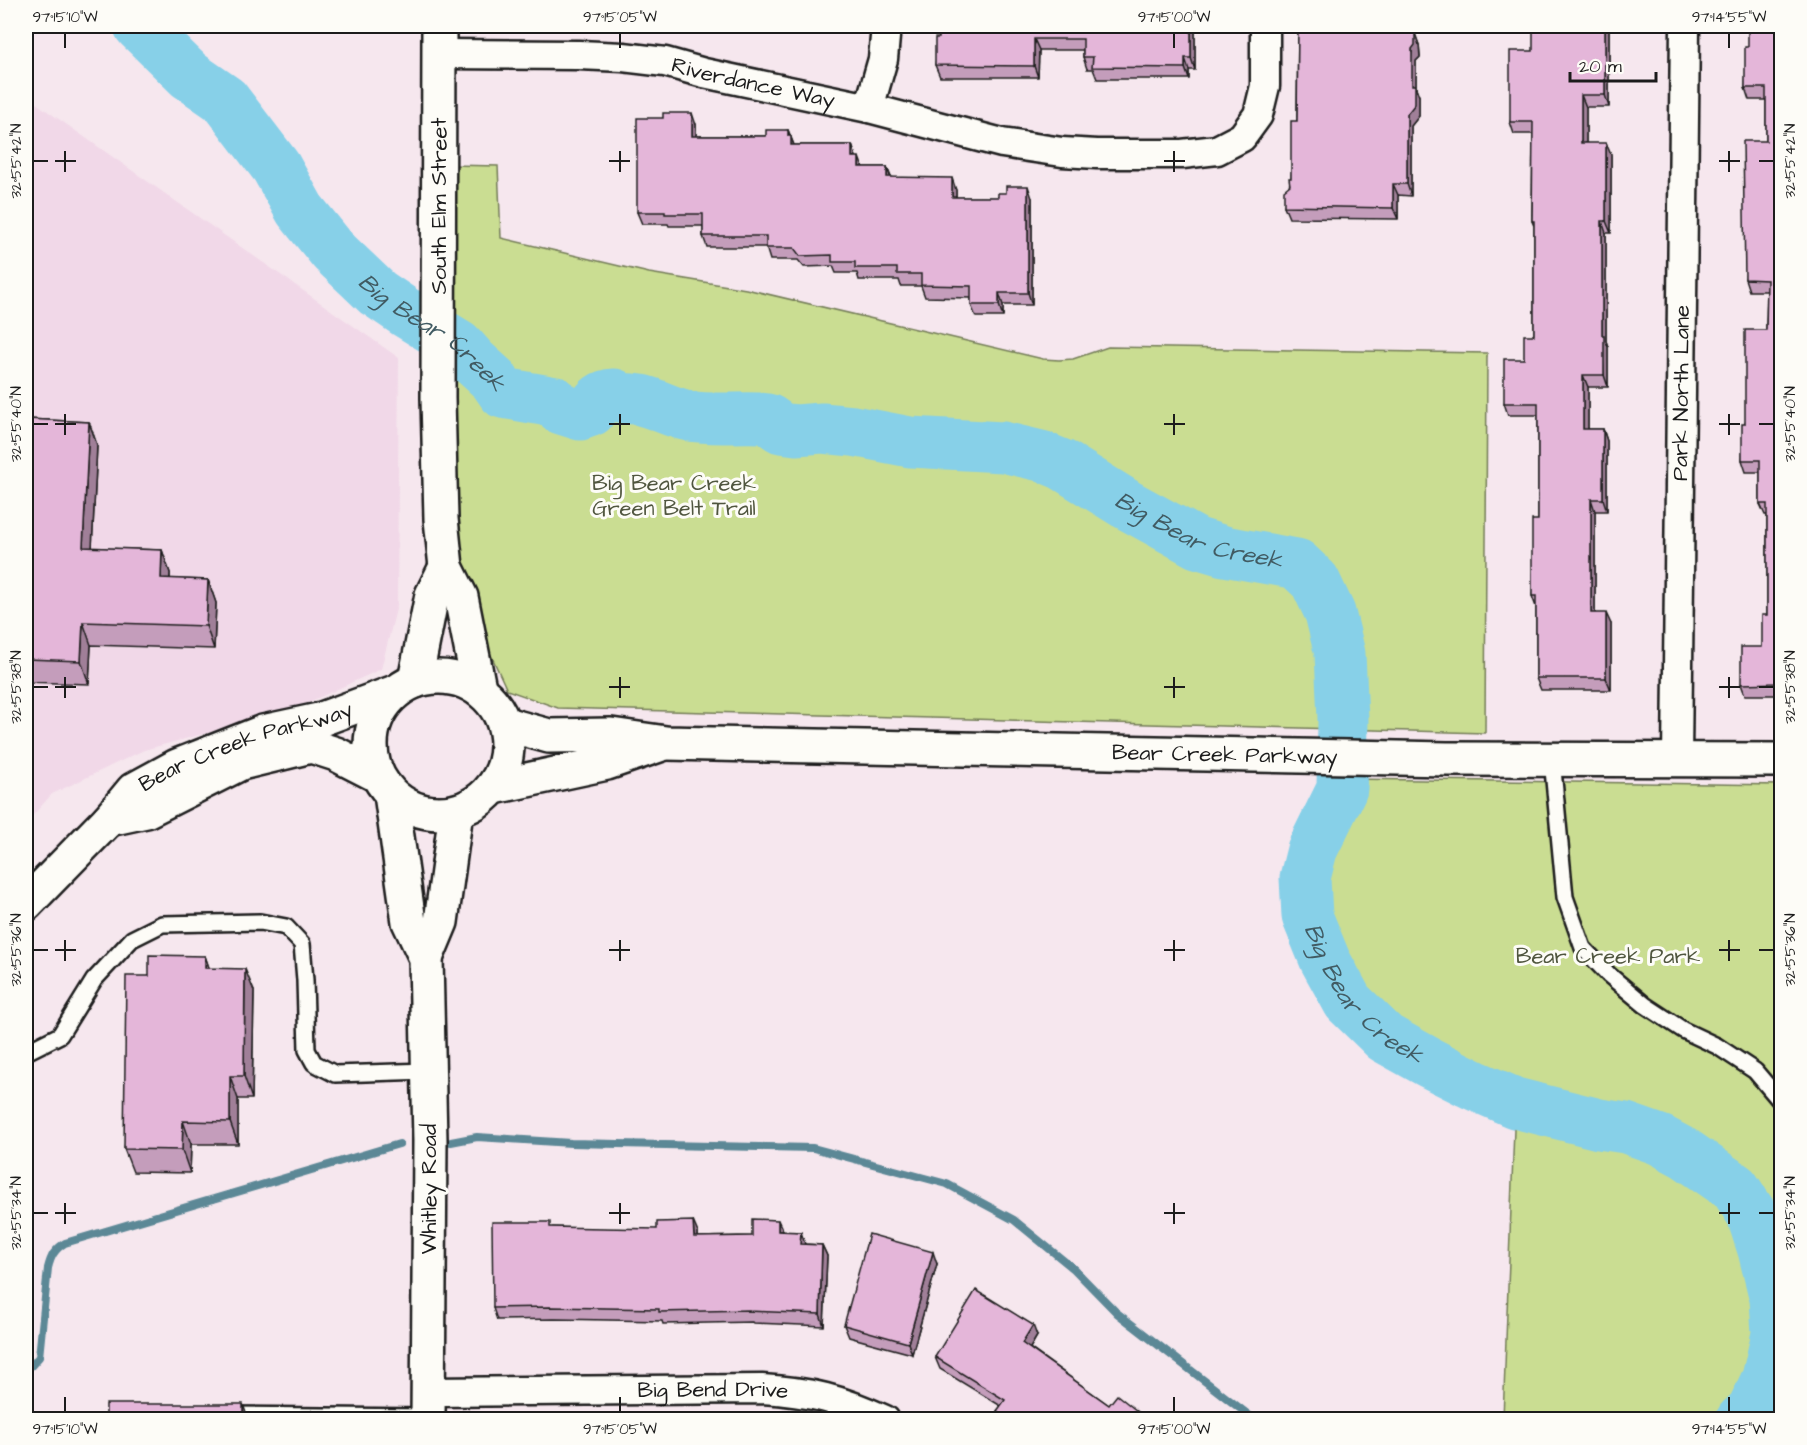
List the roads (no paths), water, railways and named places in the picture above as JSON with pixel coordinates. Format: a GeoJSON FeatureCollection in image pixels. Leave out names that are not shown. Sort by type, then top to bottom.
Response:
{"type":"FeatureCollection","features":[{"type":"Feature","properties":{"kind":"main road","name":"South Elm Street"},"geometry":{"type":"LineString","coordinates":[[440,40],[438,398],[441,519],[446,567],[461,597],[479,688]]}},
{"type":"Feature","properties":{"kind":"main road"},"geometry":{"type":"LineString","coordinates":[[405,686],[432,595],[446,567]]}},
{"type":"Feature","properties":{"kind":"main road"},"geometry":{"type":"LineString","coordinates":[[436,676],[458,679],[479,688],[495,704],[505,724],[508,746],[505,767],[494,787],[477,803],[456,812],[432,813],[410,807],[384,784],[371,753],[372,729],[381,709],[405,686],[436,676]]}},
{"type":"Feature","properties":{"kind":"main road","name":"Bear Creek Parkway"},"geometry":{"type":"LineString","coordinates":[[26,902],[109,819],[133,790],[177,766],[263,732],[319,720],[405,686]]}},
{"type":"Feature","properties":{"kind":"main road","name":"Bear Creek Parkway"},"geometry":{"type":"LineString","coordinates":[[505,724],[549,736],[611,735],[666,743],[1368,757],[1782,760]]}},
{"type":"Feature","properties":{"kind":"main road","name":"Bear Creek Parkway"},"geometry":{"type":"LineString","coordinates":[[494,787],[607,763],[666,743]]}},
{"type":"Feature","properties":{"kind":"main road","name":"Bear Creek Parkway"},"geometry":{"type":"LineString","coordinates":[[109,819],[146,811],[241,763],[311,746],[336,754],[384,784]]}},
{"type":"Feature","properties":{"kind":"main road","name":"Whitley Road"},"geometry":{"type":"LineString","coordinates":[[384,784],[409,922],[426,958]]}},
{"type":"Feature","properties":{"kind":"main road","name":"Whitley Road"},"geometry":{"type":"LineString","coordinates":[[428,1410],[430,1153],[426,958],[441,922],[456,812]]}},
{"type":"Feature","properties":{"kind":"street"},"geometry":{"type":"LineString","coordinates":[[869,108],[883,59],[886,26]]}},
{"type":"Feature","properties":{"kind":"street","name":"Riverdance Way"},"geometry":{"type":"LineString","coordinates":[[440,40],[654,61],[869,108],[1002,143],[1062,152],[1138,155],[1217,150],[1242,137],[1258,115],[1265,86],[1265,26]]}},
{"type":"Feature","properties":{"kind":"street","name":"Park North Lane"},"geometry":{"type":"LineString","coordinates":[[1677,759],[1685,26]]}},
{"type":"Feature","properties":{"kind":"street","name":"Big Bend Drive"},"geometry":{"type":"LineString","coordinates":[[428,1410],[773,1390],[794,1391],[825,1397],[885,1419]]}},
{"type":"Feature","properties":{"kind":"lane"},"geometry":{"type":"LineString","coordinates":[[1552,759],[1565,897],[1583,948],[1608,975],[1645,1005],[1683,1030],[1717,1046],[1755,1071],[1782,1103]]}},
{"type":"Feature","properties":{"kind":"lane"},"geometry":{"type":"LineString","coordinates":[[26,1052],[60,1035],[94,980],[132,939],[162,924],[260,922],[286,927],[302,944],[306,980],[307,1050],[314,1063],[335,1074],[428,1071]]}},
{"type":"Feature","properties":{"kind":"lane"},"geometry":{"type":"LineString","coordinates":[[217,1414],[428,1410]]}},
{"type":"Feature","properties":{"kind":"waterway","name":"Big Bear Creek"},"geometry":{"type":"LineString","coordinates":[[139,26],[189,75],[225,100],[276,167],[300,210],[333,251],[377,293],[459,345],[494,380],[503,393],[555,402],[561,409],[580,415],[591,411],[606,395],[614,394],[624,398],[638,399],[689,416],[759,418],[768,419],[781,428],[796,430],[822,428],[853,431],[910,442],[1003,447],[1041,456],[1063,465],[1126,504],[1197,543],[1224,551],[1297,564],[1315,581],[1330,613],[1340,654],[1343,719],[1342,789],[1312,850],[1305,878],[1307,916],[1325,960],[1348,1002],[1385,1038],[1430,1063],[1515,1103],[1599,1124],[1626,1128],[1660,1140],[1686,1154],[1735,1188],[1751,1213],[1763,1250],[1775,1299],[1777,1334],[1767,1378],[1752,1410],[1741,1420]]}},
{"type":"Feature","properties":{"kind":"waterway"},"geometry":{"type":"LineString","coordinates":[[451,1142],[477,1137],[571,1143],[813,1148],[947,1184],[1014,1220],[1074,1269],[1117,1313],[1255,1420]]}},
{"type":"Feature","properties":{"kind":"waterway"},"geometry":{"type":"LineString","coordinates":[[26,1367],[31,1366],[39,1357],[48,1268],[58,1248],[65,1243],[399,1144]]}},
{"type":"Feature","properties":{"kind":"park label","name":"Big Bear Creek Green Belt Trail"},"geometry":{"type":"Point","coordinates":[674,496]}},
{"type":"Feature","properties":{"kind":"park label","name":"Bear Creek Park"},"geometry":{"type":"Point","coordinates":[1608,956]}}]}
